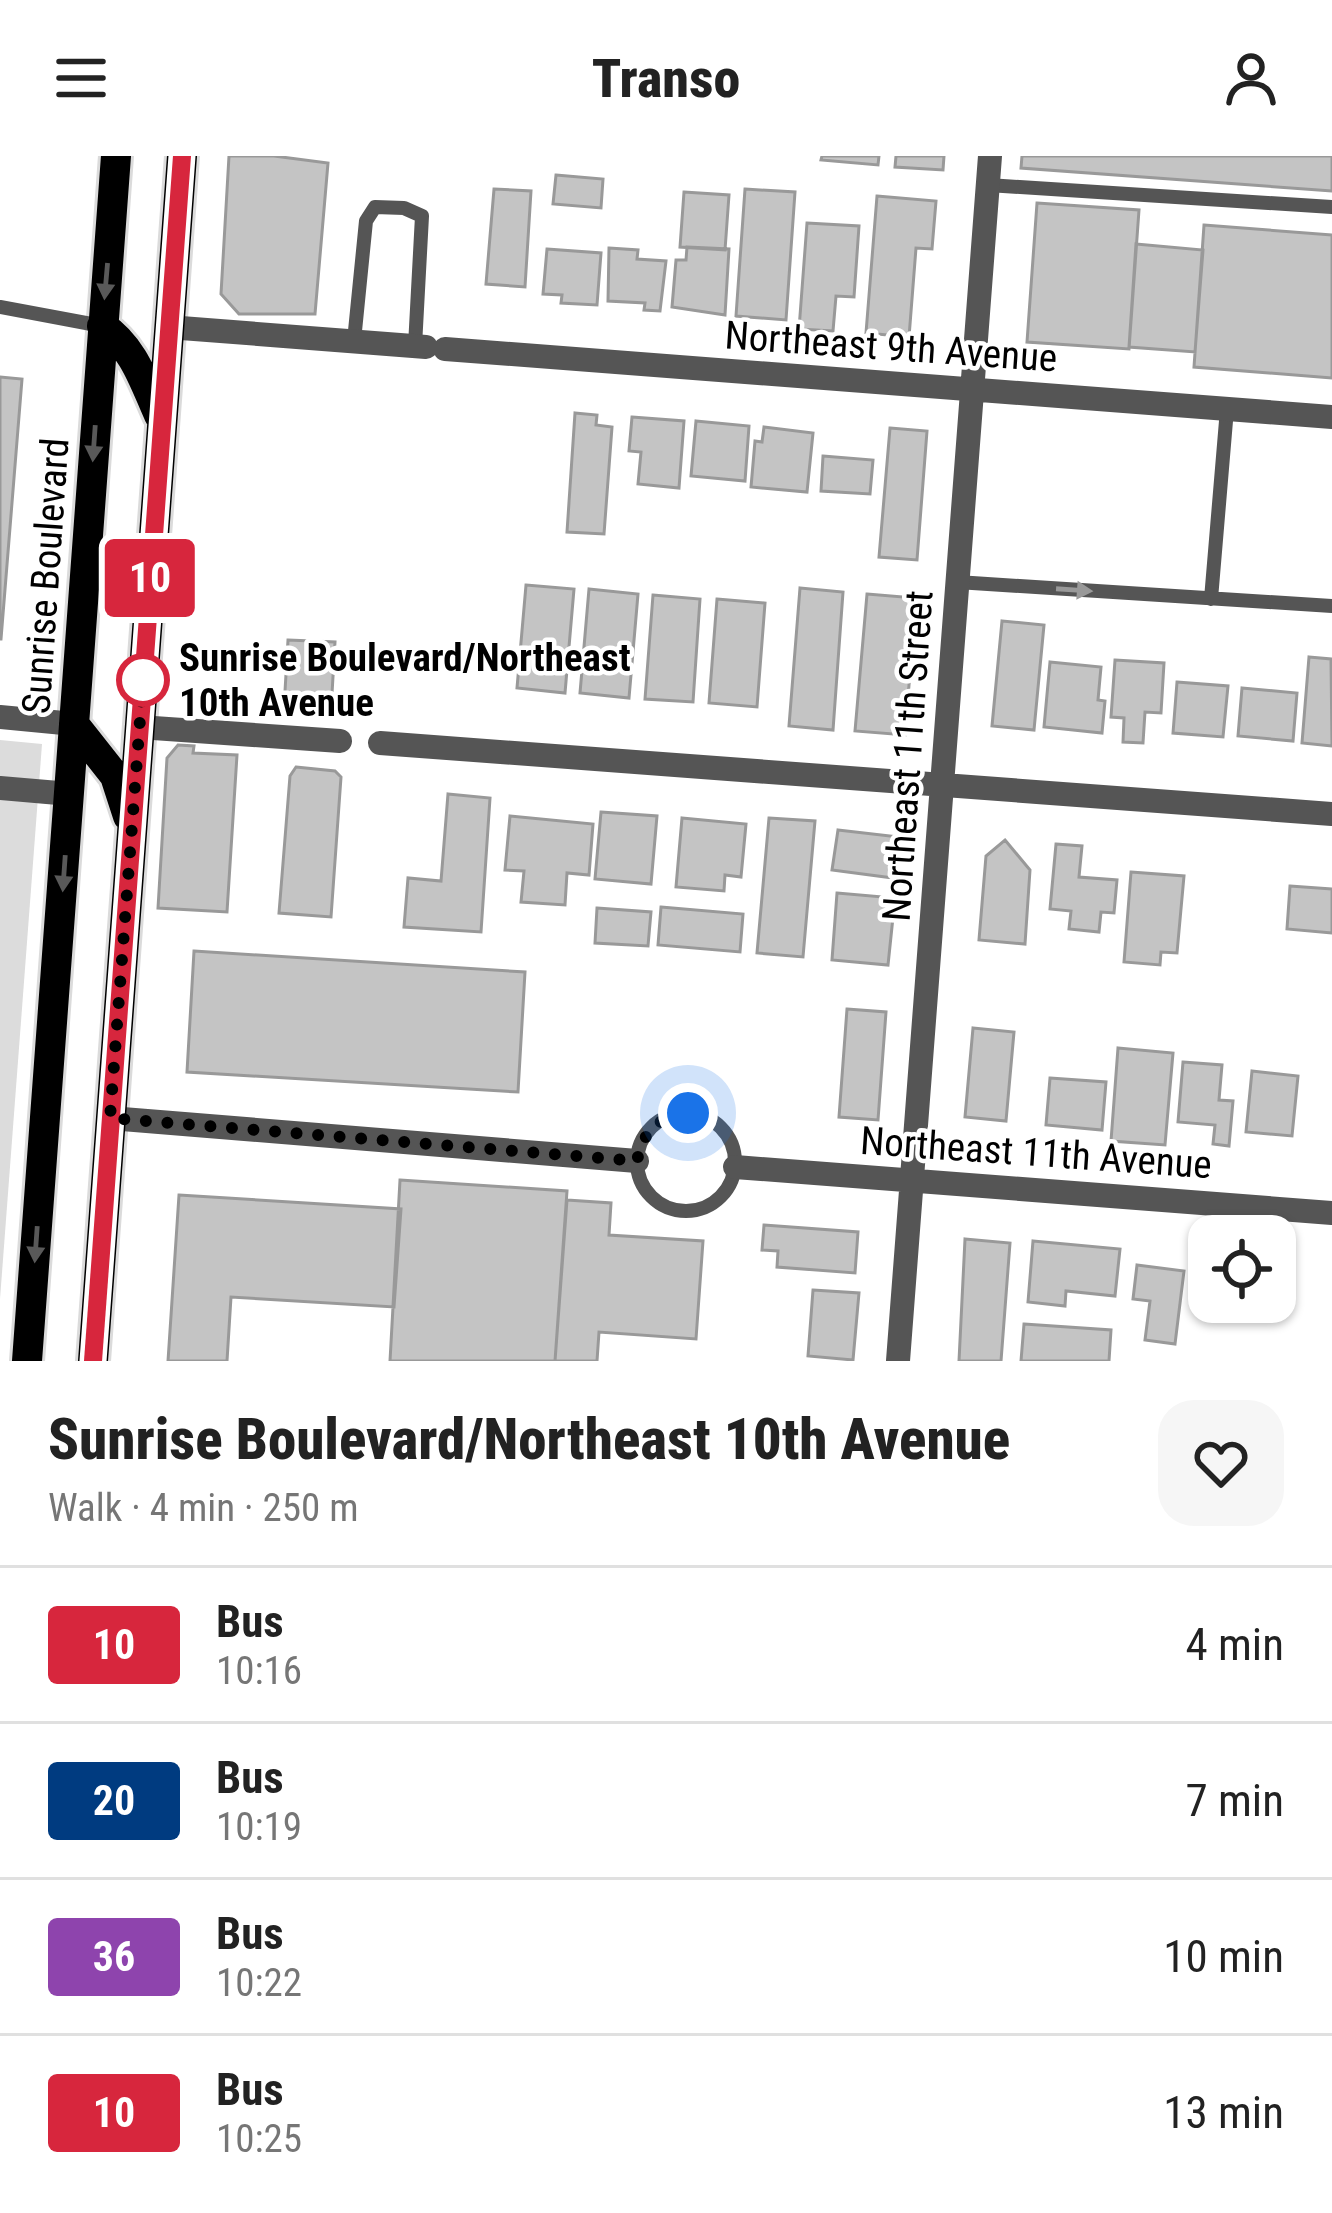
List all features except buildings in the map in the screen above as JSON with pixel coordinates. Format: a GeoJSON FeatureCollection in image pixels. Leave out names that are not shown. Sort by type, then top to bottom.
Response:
{"type":"FeatureCollection","features":[{"type":"Feature","properties":{"kind":"main road","name":"Sunrise Boulevard"},"geometry":{"type":"LineString","coordinates":[[27,1361],[116,156]]}},
{"type":"Feature","properties":{"kind":"main road"},"geometry":{"type":"LineString","coordinates":[[93,1361],[182,156]]}},
{"type":"Feature","properties":{"kind":"main road"},"geometry":{"type":"LineString","coordinates":[[103,326],[118,336],[134,360],[161,420]]}},
{"type":"Feature","properties":{"kind":"main road"},"geometry":{"type":"LineString","coordinates":[[74,724],[115,776],[132,827]]}},
{"type":"Feature","properties":{"kind":"street","name":"Northeast 11th Street"},"geometry":{"type":"LineString","coordinates":[[898,1361],[990,156]]}},
{"type":"Feature","properties":{"kind":"street","name":"Northeast 9th Avenue"},"geometry":{"type":"LineString","coordinates":[[168,327],[1332,417]]}},
{"type":"Feature","properties":{"kind":"street"},"geometry":{"type":"LineString","coordinates":[[0,718],[74,724]]}},
{"type":"Feature","properties":{"kind":"street"},"geometry":{"type":"LineString","coordinates":[[140,727],[340,741]]}},
{"type":"Feature","properties":{"kind":"street"},"geometry":{"type":"LineString","coordinates":[[380,743],[1332,814]]}},
{"type":"Feature","properties":{"kind":"street"},"geometry":{"type":"LineString","coordinates":[[0,788],[70,794]]}},
{"type":"Feature","properties":{"kind":"street"},"geometry":{"type":"LineString","coordinates":[[110,1118],[637,1161]]}},
{"type":"Feature","properties":{"kind":"street","name":"Northeast 11th Avenue"},"geometry":{"type":"LineString","coordinates":[[735,1167],[1332,1213]]}},
{"type":"Feature","properties":{"kind":"lane"},"geometry":{"type":"LineString","coordinates":[[988,184],[1332,207]]}},
{"type":"Feature","properties":{"kind":"lane"},"geometry":{"type":"LineString","coordinates":[[355,341],[366,220],[375,208],[404,208],[422,216],[429,347]]}},
{"type":"Feature","properties":{"kind":"lane"},"geometry":{"type":"LineString","coordinates":[[0,307],[103,326]]}},
{"type":"Feature","properties":{"kind":"lane"},"geometry":{"type":"LineString","coordinates":[[1210,598],[1227,409]]}},
{"type":"Feature","properties":{"kind":"lane"},"geometry":{"type":"LineString","coordinates":[[957,582],[1332,607]]}},
{"type":"Feature","properties":{"kind":"lane"},"geometry":{"type":"LineString","coordinates":[[688,1113],[704,1117],[728,1137],[735,1167],[730,1184],[707,1207],[674,1210],[647,1192],[637,1161],[648,1132],[673,1115],[688,1113]]}},
{"type":"Feature","properties":{"kind":"shaded area"},"geometry":{"type":"Polygon","coordinates":[[[0,740],[42,744],[0,1299],[0,740]]]}},
{"type":"Feature","properties":{"kind":"bus line","name":"10"},"geometry":{"type":"LineString","coordinates":[[93,1361],[182,156]]}},
{"type":"Feature","properties":{"kind":"place","name":"Sunrise Boulevard/Northeast 10th Avenue"},"geometry":{"type":"Point","coordinates":[143,680]}},
{"type":"Feature","properties":{"kind":"route"},"geometry":{"type":"LineString","coordinates":[[143,680],[110,1118],[637,1161],[640,1145],[659,1121],[688,1113]]}}]}
